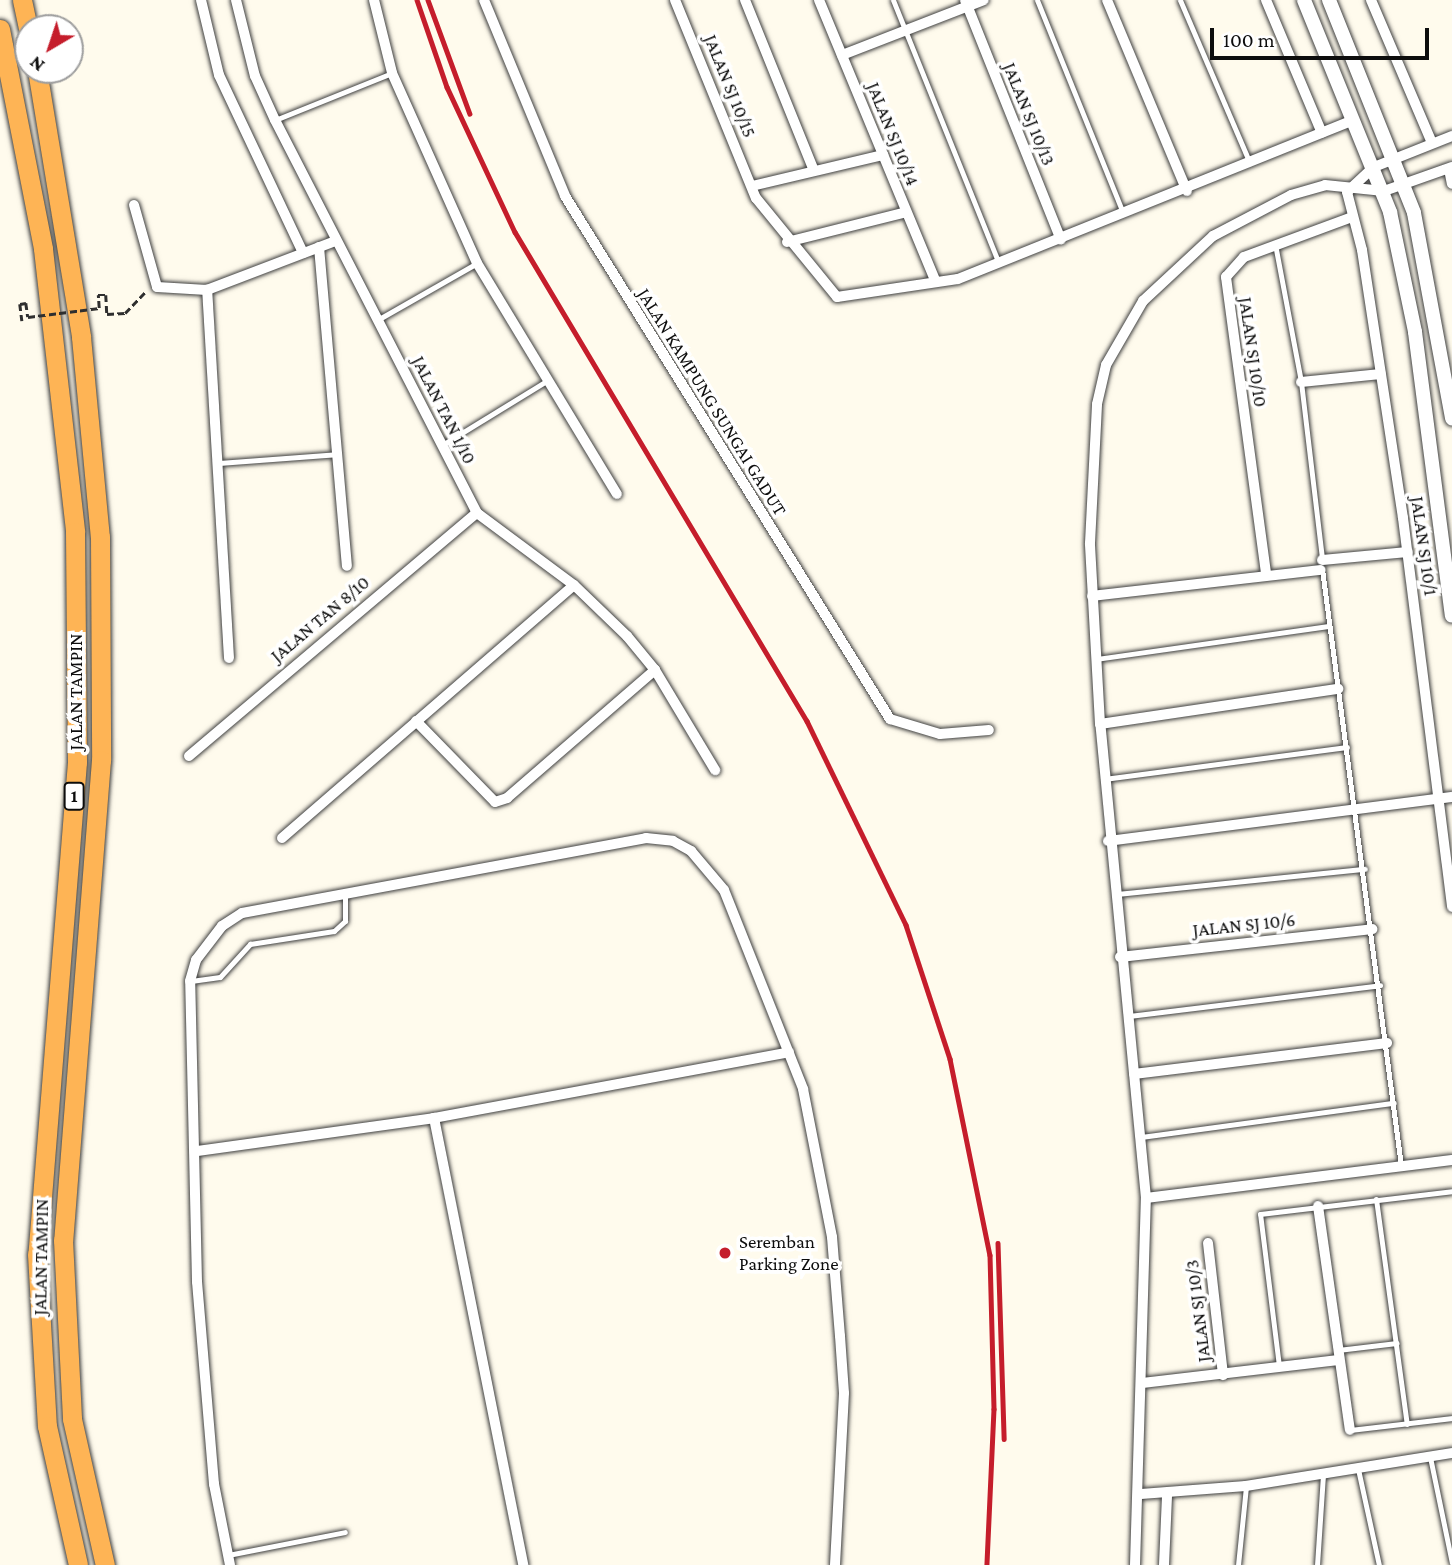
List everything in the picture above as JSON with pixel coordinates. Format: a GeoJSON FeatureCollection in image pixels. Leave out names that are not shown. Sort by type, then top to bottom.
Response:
{"type":"FeatureCollection","features":[{"type":"Feature","properties":{"kind":"highway","name":"JALAN TAMPIN"},"geometry":{"type":"LineString","coordinates":[[0,29],[43,249],[75,532],[77,762],[37,1254],[47,1426],[78,1565]]}},
{"type":"Feature","properties":{"kind":"highway","name":"JALAN TAMPIN"},"geometry":{"type":"LineString","coordinates":[[39,84],[78,310],[100,537],[101,760],[63,1240],[72,1419],[105,1565]]}},
{"type":"Feature","properties":{"kind":"street"},"geometry":{"type":"LineString","coordinates":[[201,0],[219,75],[303,253]]}},
{"type":"Feature","properties":{"kind":"street","name":"JALAN TAN 1/10"},"geometry":{"type":"LineString","coordinates":[[236,0],[255,76],[275,120],[477,513],[574,585],[655,670],[715,770]]}},
{"type":"Feature","properties":{"kind":"street"},"geometry":{"type":"LineString","coordinates":[[374,0],[392,73],[477,262],[617,494]]}},
{"type":"Feature","properties":{"kind":"street","name":"JALAN KAMPUNG SUNGAI GADUT"},"geometry":{"type":"LineString","coordinates":[[484,0],[565,196],[890,719],[940,734],[989,730]]}},
{"type":"Feature","properties":{"kind":"street","name":"JALAN SJ 10/15"},"geometry":{"type":"LineString","coordinates":[[675,0],[752,186],[787,242],[837,297],[936,282]]}},
{"type":"Feature","properties":{"kind":"street"},"geometry":{"type":"LineString","coordinates":[[745,0],[814,171]]}},
{"type":"Feature","properties":{"kind":"street","name":"JALAN SJ 10/14"},"geometry":{"type":"LineString","coordinates":[[819,0],[936,282]]}},
{"type":"Feature","properties":{"kind":"street"},"geometry":{"type":"LineString","coordinates":[[842,55],[905,31],[966,3],[984,0]]}},
{"type":"Feature","properties":{"kind":"street"},"geometry":{"type":"LineString","coordinates":[[1107,0],[1187,191]]}},
{"type":"Feature","properties":{"kind":"street"},"geometry":{"type":"LineString","coordinates":[[1266,0],[1322,133]]}},
{"type":"Feature","properties":{"kind":"street"},"geometry":{"type":"LineString","coordinates":[[1304,0],[1384,191],[1415,332],[1452,616]]}},
{"type":"Feature","properties":{"kind":"street"},"geometry":{"type":"LineString","coordinates":[[1329,0],[1405,185],[1441,332],[1452,419]]}},
{"type":"Feature","properties":{"kind":"street"},"geometry":{"type":"LineString","coordinates":[[1371,0],[1432,143]]}},
{"type":"Feature","properties":{"kind":"street","name":"JALAN SJ 10/13"},"geometry":{"type":"LineString","coordinates":[[966,3],[1061,240]]}},
{"type":"Feature","properties":{"kind":"street"},"geometry":{"type":"LineString","coordinates":[[936,282],[999,264],[1061,240],[1187,191],[1353,120]]}},
{"type":"Feature","properties":{"kind":"street"},"geometry":{"type":"LineString","coordinates":[[1347,192],[1374,167],[1452,136]]}},
{"type":"Feature","properties":{"kind":"street"},"geometry":{"type":"LineString","coordinates":[[752,186],[883,155]]}},
{"type":"Feature","properties":{"kind":"street"},"geometry":{"type":"LineString","coordinates":[[1135,1565],[1141,1494],[1146,1198],[1103,779],[1092,596],[1097,404],[1106,365],[1124,331],[1162,278],[1213,236],[1291,195],[1325,185],[1347,192],[1384,191],[1450,168],[1452,184]]}},
{"type":"Feature","properties":{"kind":"street","name":"JALAN SJ 10/1"},"geometry":{"type":"LineString","coordinates":[[1347,192],[1381,374],[1408,552],[1452,907]]}},
{"type":"Feature","properties":{"kind":"street"},"geometry":{"type":"LineString","coordinates":[[134,205],[157,287],[208,290],[335,240]]}},
{"type":"Feature","properties":{"kind":"street"},"geometry":{"type":"LineString","coordinates":[[787,242],[906,212]]}},
{"type":"Feature","properties":{"kind":"street","name":"JALAN SJ 10/10"},"geometry":{"type":"LineString","coordinates":[[1266,573],[1226,277],[1244,257],[1352,217]]}},
{"type":"Feature","properties":{"kind":"street"},"geometry":{"type":"LineString","coordinates":[[319,247],[347,566]]}},
{"type":"Feature","properties":{"kind":"street"},"geometry":{"type":"LineString","coordinates":[[208,290],[229,658]]}},
{"type":"Feature","properties":{"kind":"street"},"geometry":{"type":"LineString","coordinates":[[1301,382],[1381,374]]}},
{"type":"Feature","properties":{"kind":"street","name":"JALAN TAN 8/10"},"geometry":{"type":"LineString","coordinates":[[189,756],[477,513]]}},
{"type":"Feature","properties":{"kind":"street"},"geometry":{"type":"LineString","coordinates":[[1092,596],[1408,552]]}},
{"type":"Feature","properties":{"kind":"street"},"geometry":{"type":"LineString","coordinates":[[282,838],[574,585]]}},
{"type":"Feature","properties":{"kind":"street"},"geometry":{"type":"LineString","coordinates":[[416,721],[495,802],[507,798],[655,670]]}},
{"type":"Feature","properties":{"kind":"street"},"geometry":{"type":"LineString","coordinates":[[1100,724],[1338,689]]}},
{"type":"Feature","properties":{"kind":"street"},"geometry":{"type":"LineString","coordinates":[[1108,841],[1452,797]]}},
{"type":"Feature","properties":{"kind":"street"},"geometry":{"type":"LineString","coordinates":[[229,1560],[204,1384],[190,981],[205,947],[242,913],[345,891],[646,838],[673,841],[724,890],[803,1089],[832,1237],[844,1393],[835,1565]]}},
{"type":"Feature","properties":{"kind":"street","name":"JALAN SJ 10/6"},"geometry":{"type":"LineString","coordinates":[[1120,957],[1372,929]]}},
{"type":"Feature","properties":{"kind":"street"},"geometry":{"type":"LineString","coordinates":[[1133,1074],[1387,1043]]}},
{"type":"Feature","properties":{"kind":"street"},"geometry":{"type":"LineString","coordinates":[[197,1151],[433,1118],[789,1052]]}},
{"type":"Feature","properties":{"kind":"street"},"geometry":{"type":"LineString","coordinates":[[433,1118],[523,1565]]}},
{"type":"Feature","properties":{"kind":"street"},"geometry":{"type":"LineString","coordinates":[[1146,1198],[1452,1160]]}},
{"type":"Feature","properties":{"kind":"street"},"geometry":{"type":"LineString","coordinates":[[1318,1206],[1350,1430]]}},
{"type":"Feature","properties":{"kind":"street","name":"JALAN SJ 10/3"},"geometry":{"type":"LineString","coordinates":[[1208,1244],[1223,1375]]}},
{"type":"Feature","properties":{"kind":"street","name":"JALAN SJ 10/3"},"geometry":{"type":"LineString","coordinates":[[1143,1383],[1223,1375],[1338,1355]]}},
{"type":"Feature","properties":{"kind":"street"},"geometry":{"type":"LineString","coordinates":[[1141,1494],[1167,1495],[1245,1486],[1452,1453]]}},
{"type":"Feature","properties":{"kind":"street"},"geometry":{"type":"LineString","coordinates":[[1164,1565],[1167,1495]]}},
{"type":"Feature","properties":{"kind":"lane"},"geometry":{"type":"LineString","coordinates":[[893,0],[999,264]]}},
{"type":"Feature","properties":{"kind":"lane"},"geometry":{"type":"LineString","coordinates":[[1037,0],[1124,215]]}},
{"type":"Feature","properties":{"kind":"lane"},"geometry":{"type":"LineString","coordinates":[[1180,0],[1250,165]]}},
{"type":"Feature","properties":{"kind":"lane"},"geometry":{"type":"LineString","coordinates":[[275,120],[392,73]]}},
{"type":"Feature","properties":{"kind":"lane"},"geometry":{"type":"LineString","coordinates":[[1275,244],[1301,382],[1328,626],[1365,869],[1401,1167]]}},
{"type":"Feature","properties":{"kind":"lane"},"geometry":{"type":"LineString","coordinates":[[379,319],[477,262]]}},
{"type":"Feature","properties":{"kind":"lane"},"geometry":{"type":"LineString","coordinates":[[442,445],[548,380]]}},
{"type":"Feature","properties":{"kind":"lane"},"geometry":{"type":"LineString","coordinates":[[218,463],[337,454]]}},
{"type":"Feature","properties":{"kind":"lane"},"geometry":{"type":"LineString","coordinates":[[1096,659],[1328,626]]}},
{"type":"Feature","properties":{"kind":"lane"},"geometry":{"type":"LineString","coordinates":[[1103,779],[1347,747]]}},
{"type":"Feature","properties":{"kind":"lane"},"geometry":{"type":"LineString","coordinates":[[1113,895],[1365,869]]}},
{"type":"Feature","properties":{"kind":"lane"},"geometry":{"type":"LineString","coordinates":[[190,981],[220,977],[250,944],[334,930],[345,922],[345,891]]}},
{"type":"Feature","properties":{"kind":"lane"},"geometry":{"type":"LineString","coordinates":[[1127,1016],[1380,985]]}},
{"type":"Feature","properties":{"kind":"lane"},"geometry":{"type":"LineString","coordinates":[[1141,1137],[1394,1103]]}},
{"type":"Feature","properties":{"kind":"lane"},"geometry":{"type":"LineString","coordinates":[[1279,1366],[1260,1213],[1452,1191]]}},
{"type":"Feature","properties":{"kind":"lane"},"geometry":{"type":"LineString","coordinates":[[1376,1199],[1407,1424]]}},
{"type":"Feature","properties":{"kind":"lane"},"geometry":{"type":"LineString","coordinates":[[1338,1355],[1397,1343]]}},
{"type":"Feature","properties":{"kind":"lane"},"geometry":{"type":"LineString","coordinates":[[1350,1430],[1452,1418]]}},
{"type":"Feature","properties":{"kind":"lane"},"geometry":{"type":"LineString","coordinates":[[1430,1457],[1452,1563]]}},
{"type":"Feature","properties":{"kind":"lane"},"geometry":{"type":"LineString","coordinates":[[1358,1469],[1379,1565]]}},
{"type":"Feature","properties":{"kind":"lane"},"geometry":{"type":"LineString","coordinates":[[1317,1565],[1323,1474]]}},
{"type":"Feature","properties":{"kind":"lane"},"geometry":{"type":"LineString","coordinates":[[1238,1565],[1245,1486]]}},
{"type":"Feature","properties":{"kind":"lane"},"geometry":{"type":"LineString","coordinates":[[229,1560],[345,1532]]}},
{"type":"Feature","properties":{"kind":"path"},"geometry":{"type":"LineString","coordinates":[[22,321],[20,304],[26,303],[28,317],[99,309],[98,295],[106,295],[107,314],[125,313],[155,281]]}},
{"type":"Feature","properties":{"kind":"railway"},"geometry":{"type":"LineString","coordinates":[[417,0],[447,87],[515,232],[807,721],[906,925],[950,1059],[990,1255],[994,1409],[987,1565]]}},
{"type":"Feature","properties":{"kind":"railway"},"geometry":{"type":"LineString","coordinates":[[428,0],[470,114]]}},
{"type":"Feature","properties":{"kind":"railway"},"geometry":{"type":"LineString","coordinates":[[998,1243],[1004,1439]]}},
{"type":"Feature","properties":{"kind":"place","name":"Seremban Parking Zone"},"geometry":{"type":"Point","coordinates":[725,1253]}}]}
